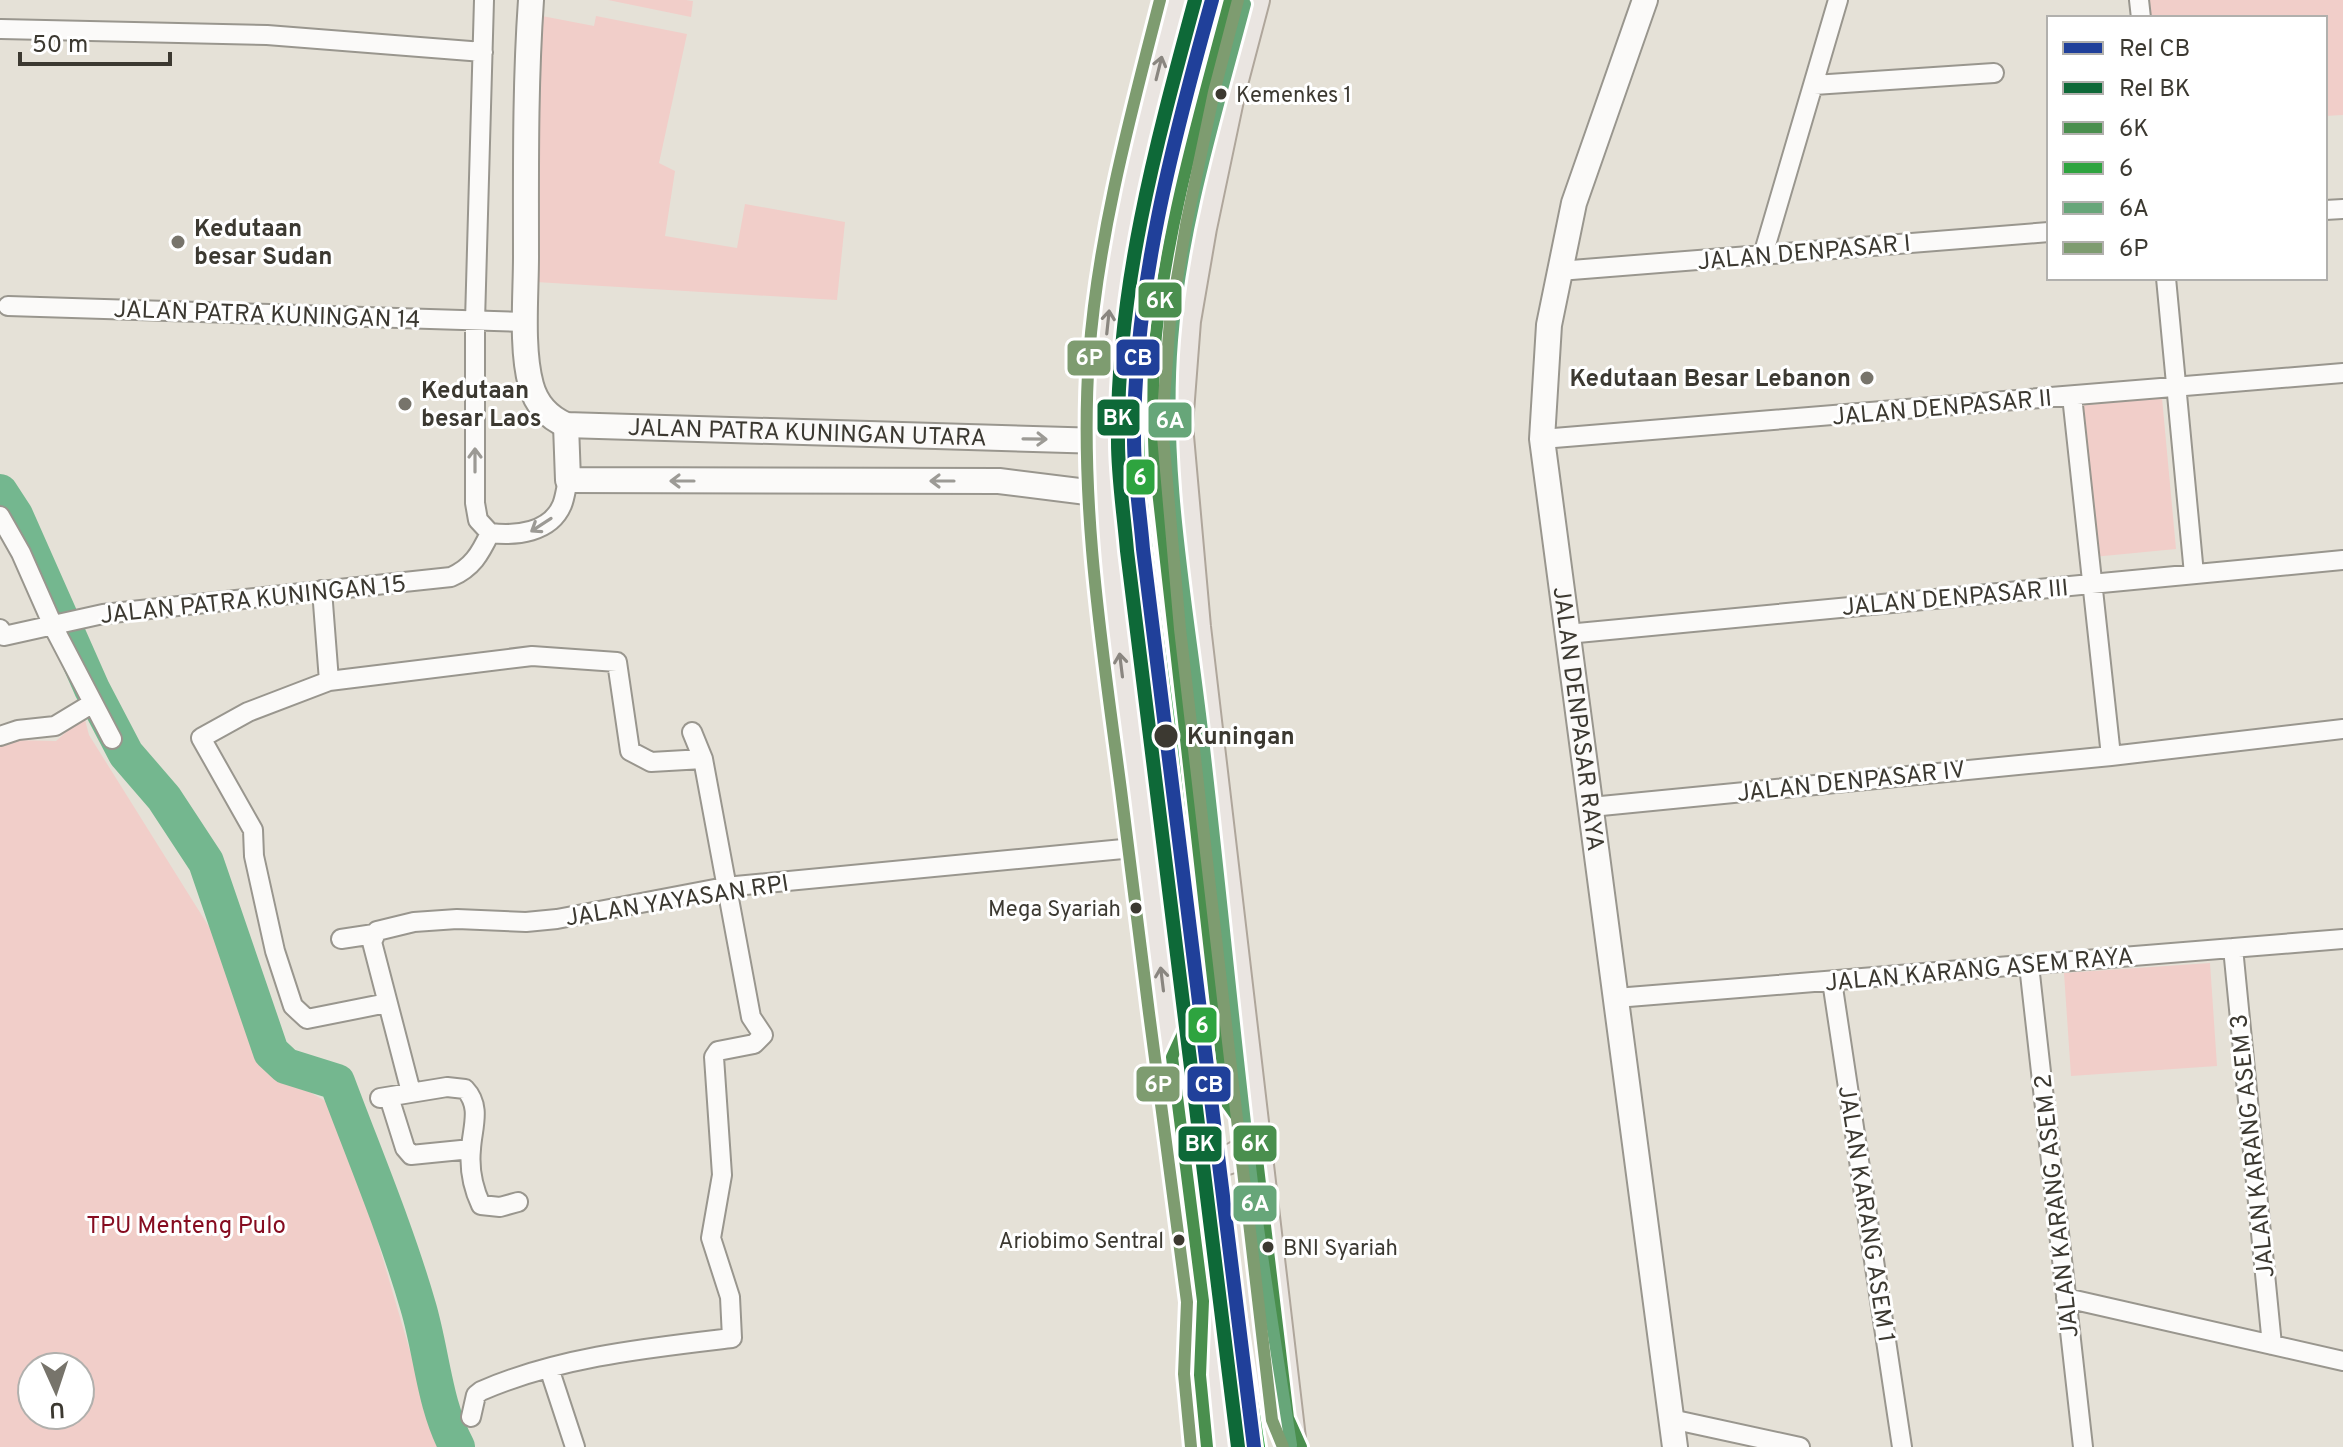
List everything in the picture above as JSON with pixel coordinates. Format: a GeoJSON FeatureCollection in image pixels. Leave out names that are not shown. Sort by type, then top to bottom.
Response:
{"type":"FeatureCollection","features":[{"type":"Feature","properties":{"kind":"main road"},"geometry":{"type":"LineString","coordinates":[[1177,0],[1120,238],[1105,358],[1103,494],[1122,679],[1203,1301],[1211,1346],[1221,1373],[1232,1447]]}},
{"type":"Feature","properties":{"kind":"main road"},"geometry":{"type":"LineString","coordinates":[[1255,0],[1230,95],[1202,228],[1186,321],[1178,425],[1196,627],[1292,1447]]}},
{"type":"Feature","properties":{"kind":"main road"},"geometry":{"type":"LineString","coordinates":[[1183,1143],[1196,1154],[1221,1163],[1233,1160],[1255,1142]]}},
{"type":"Feature","properties":{"kind":"main road"},"geometry":{"type":"LineString","coordinates":[[1203,1301],[1200,1375],[1207,1447]]}},
{"type":"Feature","properties":{"kind":"main road"},"geometry":{"type":"LineString","coordinates":[[1288,1418],[1301,1447]]}},
{"type":"Feature","properties":{"kind":"street"},"geometry":{"type":"LineString","coordinates":[[484,0],[475,503],[478,520],[490,533],[508,535],[529,532],[549,521],[562,507],[568,480],[566,425],[546,413],[531,388],[526,322],[525,80],[531,0]]}},
{"type":"Feature","properties":{"kind":"street","name":"JALAN DENPASAR RAYA"},"geometry":{"type":"LineString","coordinates":[[1645,0],[1574,203],[1549,325],[1542,439],[1675,1447]]}},
{"type":"Feature","properties":{"kind":"street"},"geometry":{"type":"LineString","coordinates":[[1763,255],[1838,0]]}},
{"type":"Feature","properties":{"kind":"street"},"geometry":{"type":"LineString","coordinates":[[1,29],[267,35],[483,52]]}},
{"type":"Feature","properties":{"kind":"street"},"geometry":{"type":"LineString","coordinates":[[1814,85],[1994,73]]}},
{"type":"Feature","properties":{"kind":"street","name":"JALAN DENPASAR I"},"geometry":{"type":"LineString","coordinates":[[1559,271],[2047,232]]}},
{"type":"Feature","properties":{"kind":"street"},"geometry":{"type":"LineString","coordinates":[[2166,280],[2194,574]]}},
{"type":"Feature","properties":{"kind":"street","name":"JALAN PATRA KUNINGAN 14"},"geometry":{"type":"LineString","coordinates":[[8,306],[476,316],[526,322]]}},
{"type":"Feature","properties":{"kind":"street","name":"JALAN DENPASAR II"},"geometry":{"type":"LineString","coordinates":[[1542,439],[2343,373]]}},
{"type":"Feature","properties":{"kind":"street"},"geometry":{"type":"LineString","coordinates":[[2072,396],[2111,756]]}},
{"type":"Feature","properties":{"kind":"street","name":"JALAN PATRA KUNINGAN UTARA"},"geometry":{"type":"LineString","coordinates":[[566,425],[1102,441]]}},
{"type":"Feature","properties":{"kind":"street","name":"JALAN PATRA KUNINGAN UTARA"},"geometry":{"type":"LineString","coordinates":[[568,480],[999,481],[1103,494]]}},
{"type":"Feature","properties":{"kind":"street"},"geometry":{"type":"LineString","coordinates":[[0,516],[112,739]]}},
{"type":"Feature","properties":{"kind":"street","name":"JALAN PATRA KUNINGAN 15"},"geometry":{"type":"LineString","coordinates":[[0,629],[4,636],[78,619],[451,577],[465,571],[478,557],[490,533]]}},
{"type":"Feature","properties":{"kind":"street","name":"JALAN DENPASAR III"},"geometry":{"type":"LineString","coordinates":[[1567,634],[2343,560]]}},
{"type":"Feature","properties":{"kind":"street"},"geometry":{"type":"LineString","coordinates":[[322,590],[329,681]]}},
{"type":"Feature","properties":{"kind":"street"},"geometry":{"type":"LineString","coordinates":[[387,1003],[307,1019],[293,1006],[275,951],[257,870],[253,830],[201,738],[248,712],[329,681],[532,656],[617,662],[630,751],[651,762],[703,759]]}},
{"type":"Feature","properties":{"kind":"street"},"geometry":{"type":"LineString","coordinates":[[0,736],[18,730],[55,726],[93,703]]}},
{"type":"Feature","properties":{"kind":"street","name":"JALAN DENPASAR IV"},"geometry":{"type":"LineString","coordinates":[[1591,807],[2111,756],[2343,729]]}},
{"type":"Feature","properties":{"kind":"street"},"geometry":{"type":"LineString","coordinates":[[471,1417],[476,1395],[507,1380],[623,1353],[732,1338],[730,1297],[711,1238],[722,1175],[714,1057],[718,1051],[754,1044],[763,1035],[751,1017],[703,759],[692,732]]}},
{"type":"Feature","properties":{"kind":"street","name":"JALAN YAYASAN RPI"},"geometry":{"type":"LineString","coordinates":[[341,939],[374,934],[414,922],[557,919],[725,887],[1144,847]]}},
{"type":"Feature","properties":{"kind":"street"},"geometry":{"type":"LineString","coordinates":[[374,934],[372,942],[411,1092]]}},
{"type":"Feature","properties":{"kind":"street","name":"JALAN KARANG ASEM RAYA"},"geometry":{"type":"LineString","coordinates":[[1616,998],[2343,939]]}},
{"type":"Feature","properties":{"kind":"street","name":"JALAN KARANG ASEM 3"},"geometry":{"type":"LineString","coordinates":[[2233,948],[2272,1345]]}},
{"type":"Feature","properties":{"kind":"street","name":"JALAN KARANG ASEM 2"},"geometry":{"type":"LineString","coordinates":[[2029,965],[2083,1447]]}},
{"type":"Feature","properties":{"kind":"street","name":"JALAN KARANG ASEM 1"},"geometry":{"type":"LineString","coordinates":[[1832,981],[1902,1447]]}},
{"type":"Feature","properties":{"kind":"street"},"geometry":{"type":"LineString","coordinates":[[471,1149],[411,1155],[405,1148],[384,1097],[454,1086],[469,1092],[476,1110],[471,1149],[472,1180],[481,1205],[500,1207],[518,1202]]}},
{"type":"Feature","properties":{"kind":"street"},"geometry":{"type":"LineString","coordinates":[[2066,1298],[2343,1361]]}},
{"type":"Feature","properties":{"kind":"street"},"geometry":{"type":"LineString","coordinates":[[549,1368],[575,1447]]}},
{"type":"Feature","properties":{"kind":"street"},"geometry":{"type":"LineString","coordinates":[[1671,1419],[1800,1447]]}},
{"type":"Feature","properties":{"kind":"green space"},"geometry":{"type":"Polygon","coordinates":[[[608,0],[686,0],[693,1],[691,17],[608,0]]]}},
{"type":"Feature","properties":{"kind":"green space"},"geometry":{"type":"Polygon","coordinates":[[[2149,0],[2343,0],[2343,115],[2327,116],[2327,16],[2150,16],[2149,0]]]}},
{"type":"Feature","properties":{"kind":"green space"},"geometry":{"type":"Polygon","coordinates":[[[542,16],[594,26],[596,16],[687,34],[659,163],[675,171],[665,236],[737,248],[745,204],[845,222],[837,300],[536,282],[542,16]]]}},
{"type":"Feature","properties":{"kind":"green space"},"geometry":{"type":"Polygon","coordinates":[[[2162,398],[2176,549],[2093,557],[2078,406],[2162,398]]]}},
{"type":"Feature","properties":{"kind":"green space","name":"TPU Menteng Pulo"},"geometry":{"type":"Polygon","coordinates":[[[84,716],[89,735],[226,954],[263,1065],[339,1109],[438,1447],[0,1447],[0,746],[9,740],[56,741],[84,716]]]}},
{"type":"Feature","properties":{"kind":"green space"},"geometry":{"type":"Polygon","coordinates":[[[2210,963],[2217,1066],[2071,1076],[2064,973],[2210,963]]]}},
{"type":"Feature","properties":{"kind":"waterway"},"geometry":{"type":"LineString","coordinates":[[0,492],[15,515],[92,689],[126,754],[164,798],[206,862],[271,1052],[286,1066],[337,1082],[409,1278],[443,1413],[457,1447]]}},
{"type":"Feature","properties":{"kind":"rail line","name":"BK"},"geometry":{"type":"LineString","coordinates":[[1195,0],[1153,163],[1131,274],[1119,386],[1118,456],[1127,551],[1238,1447]]}},
{"type":"Feature","properties":{"kind":"rail line","name":"CB"},"geometry":{"type":"LineString","coordinates":[[1212,0],[1170,163],[1148,272],[1136,383],[1134,453],[1143,549],[1254,1447]]}},
{"type":"Feature","properties":{"kind":"transit line","name":"6P"},"geometry":{"type":"LineString","coordinates":[[1160,0],[1117,176],[1100,266],[1089,356],[1087,465],[1100,628],[1187,1302],[1184,1374],[1191,1447]]}},
{"type":"Feature","properties":{"kind":"transit line","name":"6"},"geometry":{"type":"LineString","coordinates":[[1213,0],[1169,167],[1151,252],[1140,337],[1138,440],[1146,543],[1172,747],[1221,1192],[1259,1447]]}},
{"type":"Feature","properties":{"kind":"transit line","name":"6K"},"geometry":{"type":"LineString","coordinates":[[1230,0],[1187,166],[1161,292],[1154,367],[1155,464],[1227,1103],[1255,1142],[1288,1418],[1301,1447]]}},
{"type":"Feature","properties":{"kind":"transit line","name":"6P"},"geometry":{"type":"LineString","coordinates":[[1238,0],[1214,92],[1186,225],[1170,320],[1162,425],[1180,629],[1272,1420],[1283,1447]]}},
{"type":"Feature","properties":{"kind":"transit line","name":"6A"},"geometry":{"type":"LineString","coordinates":[[1245,4],[1201,170],[1183,255],[1172,340],[1170,442],[1178,544],[1253,1191],[1291,1445]]}},
{"type":"Feature","properties":{"kind":"transit line","name":"6K"},"geometry":{"type":"LineString","coordinates":[[1185,1029],[1172,1057],[1203,1301],[1200,1375],[1207,1447]]}},
{"type":"Feature","properties":{"kind":"place","name":"Kemenkes 1"},"geometry":{"type":"Point","coordinates":[1221,94]}},
{"type":"Feature","properties":{"kind":"place","name":"Kedutaan besar Sudan"},"geometry":{"type":"Point","coordinates":[178,242]}},
{"type":"Feature","properties":{"kind":"place","name":"Kedutaan Besar Lebanon"},"geometry":{"type":"Point","coordinates":[1867,378]}},
{"type":"Feature","properties":{"kind":"place","name":"Kedutaan besar Laos"},"geometry":{"type":"Point","coordinates":[405,404]}},
{"type":"Feature","properties":{"kind":"place","name":"Kuningan"},"geometry":{"type":"Point","coordinates":[1166,736]}},
{"type":"Feature","properties":{"kind":"place","name":"Mega Syariah"},"geometry":{"type":"Point","coordinates":[1136,908]}},
{"type":"Feature","properties":{"kind":"place","name":"Ariobimo Sentral"},"geometry":{"type":"Point","coordinates":[1179,1240]}},
{"type":"Feature","properties":{"kind":"place","name":"BNI Syariah"},"geometry":{"type":"Point","coordinates":[1268,1247]}}]}
